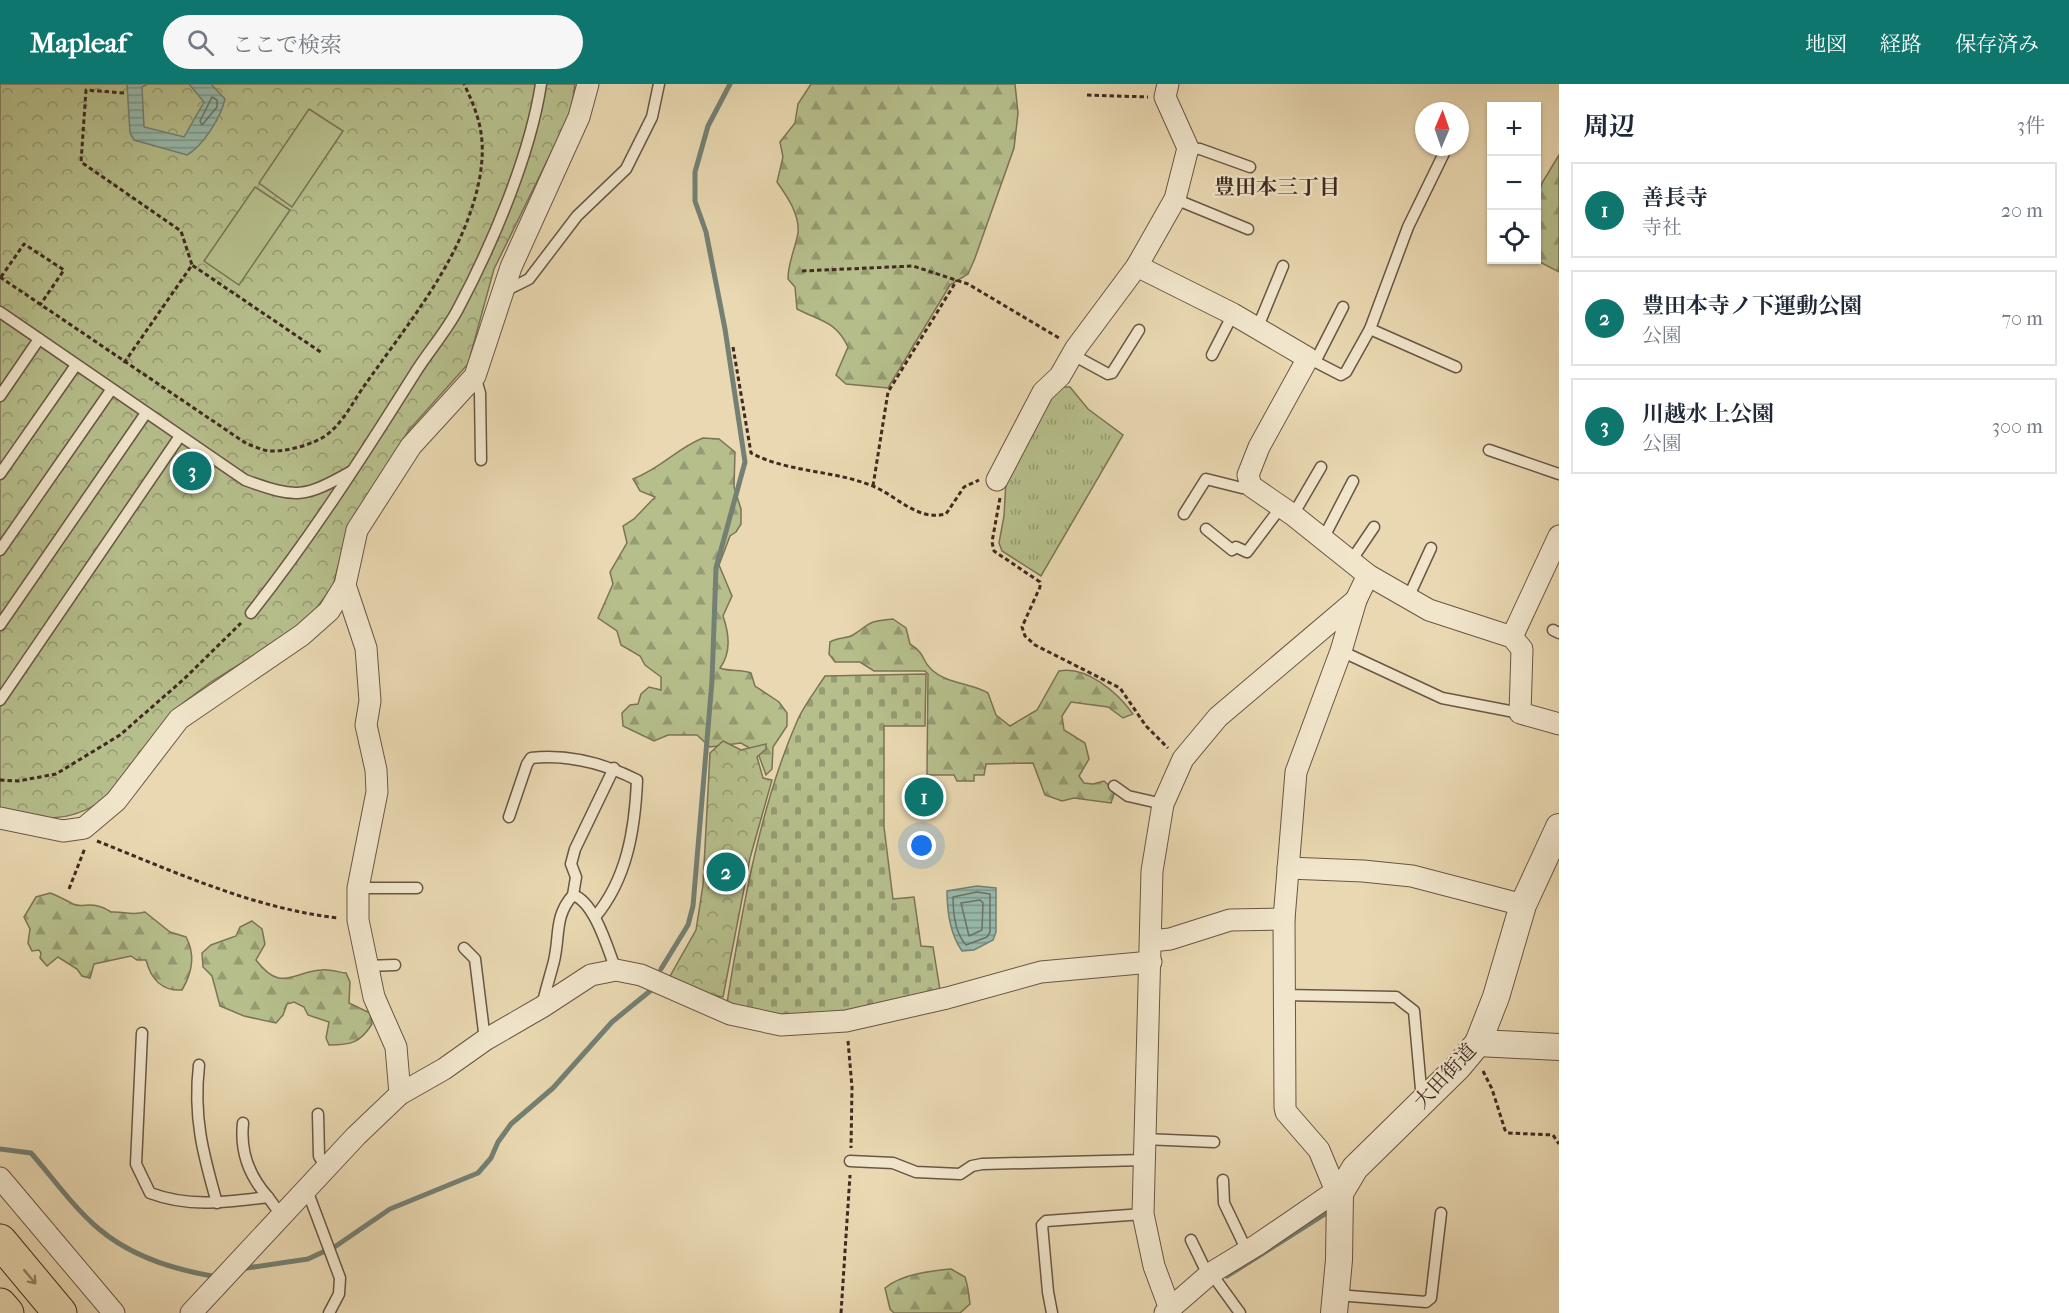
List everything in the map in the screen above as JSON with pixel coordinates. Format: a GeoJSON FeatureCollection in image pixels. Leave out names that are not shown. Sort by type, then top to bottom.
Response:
{"type":"FeatureCollection","features":[{"type":"Feature","properties":{"kind":"highway"},"geometry":{"type":"LineString","coordinates":[[0,1241],[60,1313]]}},
{"type":"Feature","properties":{"kind":"highway"},"geometry":{"type":"LineString","coordinates":[[0,1305],[7,1313]]}},
{"type":"Feature","properties":{"kind":"street"},"geometry":{"type":"LineString","coordinates":[[0,818],[63,831],[84,828],[117,801],[179,719],[302,635],[329,611],[345,585],[357,530],[411,446],[475,376],[505,291],[511,267],[579,117],[588,84]]}},
{"type":"Feature","properties":{"kind":"street"},"geometry":{"type":"LineString","coordinates":[[997,480],[1042,392],[1060,376],[1137,267],[1175,199],[1188,148],[1166,91]]}},
{"type":"Feature","properties":{"kind":"street"},"geometry":{"type":"LineString","coordinates":[[1137,267],[1233,314],[1311,360],[1259,447],[1248,474],[1251,486],[1287,511],[1368,575],[1429,610],[1512,637],[1522,649],[1520,712],[1559,724]]}},
{"type":"Feature","properties":{"kind":"street"},"geometry":{"type":"LineString","coordinates":[[1512,637],[1559,536]]}},
{"type":"Feature","properties":{"kind":"street"},"geometry":{"type":"LineString","coordinates":[[1356,600],[1218,717],[1183,759],[1163,804],[1152,871],[1143,1214],[1154,1266],[1167,1311],[1247,1251],[1338,1192],[1319,1150],[1286,1112],[1284,919],[1296,772],[1341,651],[1356,600],[1368,575]]}},
{"type":"Feature","properties":{"kind":"street"},"geometry":{"type":"LineString","coordinates":[[345,585],[366,648],[370,701],[366,725],[377,792],[358,888],[358,920],[374,998],[396,1047],[400,1094]]}},
{"type":"Feature","properties":{"kind":"street","name":"大田街道"},"geometry":{"type":"LineString","coordinates":[[1335,1304],[1338,1192],[1355,1168],[1474,1048],[1496,997],[1523,905],[1559,826]]}},
{"type":"Feature","properties":{"kind":"street"},"geometry":{"type":"LineString","coordinates":[[1287,868],[1412,876],[1523,905]]}},
{"type":"Feature","properties":{"kind":"street"},"geometry":{"type":"LineString","coordinates":[[191,1313],[281,1215],[400,1094],[444,1070],[485,1040],[591,975],[616,970],[642,975],[730,1014],[781,1025],[846,1021],[947,998],[1041,972],[1151,951],[1170,939],[1230,920],[1284,919]]}},
{"type":"Feature","properties":{"kind":"street"},"geometry":{"type":"LineString","coordinates":[[1474,1048],[1559,1047]]}},
{"type":"Feature","properties":{"kind":"street"},"geometry":{"type":"LineString","coordinates":[[0,1178],[114,1313]]}},
{"type":"Feature","properties":{"kind":"lane"},"geometry":{"type":"LineString","coordinates":[[251,614],[296,556],[355,470],[457,311],[486,250],[512,185],[531,129],[541,84]]}},
{"type":"Feature","properties":{"kind":"lane"},"geometry":{"type":"LineString","coordinates":[[505,291],[529,279],[577,216],[626,169],[652,117],[658,84]]}},
{"type":"Feature","properties":{"kind":"lane"},"geometry":{"type":"LineString","coordinates":[[1188,148],[1200,149],[1250,167]]}},
{"type":"Feature","properties":{"kind":"lane"},"geometry":{"type":"LineString","coordinates":[[1343,306],[1311,360],[1341,375],[1346,372],[1370,329],[1408,228],[1443,156]]}},
{"type":"Feature","properties":{"kind":"lane"},"geometry":{"type":"LineString","coordinates":[[1175,199],[1248,229]]}},
{"type":"Feature","properties":{"kind":"lane"},"geometry":{"type":"LineString","coordinates":[[1257,329],[1283,266]]}},
{"type":"Feature","properties":{"kind":"lane"},"geometry":{"type":"LineString","coordinates":[[1,314],[245,480],[282,494],[302,494],[321,488],[355,470]]}},
{"type":"Feature","properties":{"kind":"lane"},"geometry":{"type":"LineString","coordinates":[[1212,355],[1233,314]]}},
{"type":"Feature","properties":{"kind":"lane"},"geometry":{"type":"LineString","coordinates":[[1370,329],[1437,361],[1456,367]]}},
{"type":"Feature","properties":{"kind":"lane"},"geometry":{"type":"LineString","coordinates":[[1075,352],[1108,374],[1112,373],[1139,330]]}},
{"type":"Feature","properties":{"kind":"lane"},"geometry":{"type":"LineString","coordinates":[[0,396],[39,339]]}},
{"type":"Feature","properties":{"kind":"lane"},"geometry":{"type":"LineString","coordinates":[[0,474],[76,365]]}},
{"type":"Feature","properties":{"kind":"lane"},"geometry":{"type":"LineString","coordinates":[[475,376],[480,393],[481,460]]}},
{"type":"Feature","properties":{"kind":"lane"},"geometry":{"type":"LineString","coordinates":[[0,550],[111,390]]}},
{"type":"Feature","properties":{"kind":"lane"},"geometry":{"type":"LineString","coordinates":[[0,625],[146,413]]}},
{"type":"Feature","properties":{"kind":"lane"},"geometry":{"type":"LineString","coordinates":[[0,700],[180,436]]}},
{"type":"Feature","properties":{"kind":"lane"},"geometry":{"type":"LineString","coordinates":[[1489,450],[1559,474]]}},
{"type":"Feature","properties":{"kind":"lane"},"geometry":{"type":"LineString","coordinates":[[1206,529],[1233,550],[1236,547],[1247,552],[1287,511],[1321,467]]}},
{"type":"Feature","properties":{"kind":"lane"},"geometry":{"type":"LineString","coordinates":[[1184,514],[1206,479],[1242,488],[1251,486]]}},
{"type":"Feature","properties":{"kind":"lane"},"geometry":{"type":"LineString","coordinates":[[1323,539],[1353,481]]}},
{"type":"Feature","properties":{"kind":"lane"},"geometry":{"type":"LineString","coordinates":[[1351,561],[1374,527]]}},
{"type":"Feature","properties":{"kind":"lane"},"geometry":{"type":"LineString","coordinates":[[1408,598],[1431,548]]}},
{"type":"Feature","properties":{"kind":"lane"},"geometry":{"type":"LineString","coordinates":[[1341,651],[1442,698],[1520,712]]}},
{"type":"Feature","properties":{"kind":"lane"},"geometry":{"type":"LineString","coordinates":[[509,817],[531,758],[568,759],[614,768],[637,780],[635,818],[628,852],[607,903],[595,917]]}},
{"type":"Feature","properties":{"kind":"lane"},"geometry":{"type":"LineString","coordinates":[[542,1007],[555,960],[558,922],[564,906],[573,895],[576,876],[571,864],[575,849],[614,768]]}},
{"type":"Feature","properties":{"kind":"lane"},"geometry":{"type":"LineString","coordinates":[[1114,786],[1128,796],[1163,804]]}},
{"type":"Feature","properties":{"kind":"lane"},"geometry":{"type":"LineString","coordinates":[[358,888],[417,888]]}},
{"type":"Feature","properties":{"kind":"lane"},"geometry":{"type":"LineString","coordinates":[[573,895],[580,897],[595,917],[616,970]]}},
{"type":"Feature","properties":{"kind":"lane"},"geometry":{"type":"LineString","coordinates":[[464,948],[475,959],[485,1040]]}},
{"type":"Feature","properties":{"kind":"lane"},"geometry":{"type":"LineString","coordinates":[[366,966],[395,965]]}},
{"type":"Feature","properties":{"kind":"lane"},"geometry":{"type":"LineString","coordinates":[[1283,995],[1396,997],[1414,1011],[1423,1101]]}},
{"type":"Feature","properties":{"kind":"lane"},"geometry":{"type":"LineString","coordinates":[[142,1033],[136,1164],[150,1193],[173,1202],[217,1203],[268,1197]]}},
{"type":"Feature","properties":{"kind":"lane"},"geometry":{"type":"LineString","coordinates":[[199,1065],[196,1094],[200,1140],[217,1203]]}},
{"type":"Feature","properties":{"kind":"lane"},"geometry":{"type":"LineString","coordinates":[[318,1113],[319,1156],[326,1168]]}},
{"type":"Feature","properties":{"kind":"lane"},"geometry":{"type":"LineString","coordinates":[[243,1123],[244,1149],[253,1181],[281,1215]]}},
{"type":"Feature","properties":{"kind":"lane"},"geometry":{"type":"LineString","coordinates":[[850,1161],[893,1163],[916,1172],[960,1174],[972,1166],[982,1164],[1214,1142]]}},
{"type":"Feature","properties":{"kind":"lane"},"geometry":{"type":"LineString","coordinates":[[1223,1180],[1224,1203],[1247,1251]]}},
{"type":"Feature","properties":{"kind":"lane"},"geometry":{"type":"LineString","coordinates":[[307,1190],[340,1278],[339,1294],[328,1313]]}},
{"type":"Feature","properties":{"kind":"lane"},"geometry":{"type":"LineString","coordinates":[[1335,1304],[1426,1302],[1431,1298],[1441,1213]]}},
{"type":"Feature","properties":{"kind":"lane"},"geometry":{"type":"LineString","coordinates":[[1052,1313],[1042,1225],[1046,1221],[1143,1214]]}},
{"type":"Feature","properties":{"kind":"lane"},"geometry":{"type":"LineString","coordinates":[[1191,1240],[1212,1277],[1240,1313]]}},
{"type":"Feature","properties":{"kind":"path"},"geometry":{"type":"LineString","coordinates":[[87,84],[81,162],[182,231],[192,265],[322,353]]}},
{"type":"Feature","properties":{"kind":"path"},"geometry":{"type":"LineString","coordinates":[[40,305],[63,270],[24,244],[0,278],[124,363],[247,444],[268,451],[299,447],[325,436],[340,422],[403,331],[453,255],[464,231],[480,176],[483,144],[480,121],[464,84]]}},
{"type":"Feature","properties":{"kind":"path"},"geometry":{"type":"LineString","coordinates":[[86,90],[124,93]]}},
{"type":"Feature","properties":{"kind":"path"},"geometry":{"type":"LineString","coordinates":[[1087,95],[1166,91]]}},
{"type":"Feature","properties":{"kind":"path"},"geometry":{"type":"LineString","coordinates":[[124,363],[192,265]]}},
{"type":"Feature","properties":{"kind":"path"},"geometry":{"type":"LineString","coordinates":[[802,271],[913,266],[957,280],[1075,352]]}},
{"type":"Feature","properties":{"kind":"path"},"geometry":{"type":"LineString","coordinates":[[873,486],[888,392],[957,280]]}},
{"type":"Feature","properties":{"kind":"path"},"geometry":{"type":"LineString","coordinates":[[733,347],[751,453],[787,466],[873,486],[906,507],[922,514],[938,516],[946,514],[963,487],[977,480],[997,480],[1000,496],[992,542],[994,551],[1040,582],[1040,587],[1022,627],[1025,636],[1035,645],[1120,688],[1154,735],[1183,759]]}},
{"type":"Feature","properties":{"kind":"path"},"geometry":{"type":"LineString","coordinates":[[0,780],[18,781],[56,774],[120,735],[184,680],[251,614]]}},
{"type":"Feature","properties":{"kind":"path"},"geometry":{"type":"LineString","coordinates":[[69,889],[89,838],[214,887],[286,910],[358,920]]}},
{"type":"Feature","properties":{"kind":"path"},"geometry":{"type":"LineString","coordinates":[[1474,1048],[1492,1089],[1505,1130],[1508,1133],[1553,1135],[1559,1144]]}},
{"type":"Feature","properties":{"kind":"green space"},"geometry":{"type":"Polygon","coordinates":[[[0,84],[575,84],[571,112],[494,269],[468,364],[409,430],[348,528],[333,586],[312,614],[291,632],[211,682],[183,703],[103,800],[77,813],[53,818],[0,809],[0,84]]]}},
{"type":"Feature","properties":{"kind":"green space"},"geometry":{"type":"Polygon","coordinates":[[[811,84],[1015,84],[1018,113],[1014,148],[975,258],[968,274],[950,285],[888,388],[846,384],[836,375],[848,347],[833,327],[797,309],[795,287],[788,279],[798,226],[792,206],[777,182],[783,157],[780,142],[795,123],[798,104],[811,84]]]}},
{"type":"Feature","properties":{"kind":"green space"},"geometry":{"type":"Polygon","coordinates":[[[309,109],[343,131],[292,207],[259,183],[309,109]]]}},
{"type":"Feature","properties":{"kind":"green space"},"geometry":{"type":"Polygon","coordinates":[[[1559,155],[1559,272],[1541,263],[1542,183],[1559,155]]]}},
{"type":"Feature","properties":{"kind":"green space"},"geometry":{"type":"Polygon","coordinates":[[[255,187],[290,210],[239,285],[204,261],[255,187]]]}},
{"type":"Feature","properties":{"kind":"green space"},"geometry":{"type":"Polygon","coordinates":[[[1061,387],[1070,387],[1088,409],[1123,435],[1041,576],[1002,551],[999,543],[1004,516],[1006,481],[1043,404],[1061,387]]]}},
{"type":"Feature","properties":{"kind":"green space"},"geometry":{"type":"Polygon","coordinates":[[[703,438],[719,439],[735,452],[734,487],[741,509],[741,524],[730,536],[719,565],[732,596],[723,616],[727,629],[728,649],[720,668],[751,673],[755,686],[779,702],[787,713],[787,726],[773,747],[772,769],[766,775],[758,753],[741,743],[710,747],[697,735],[668,735],[654,741],[623,726],[622,713],[630,705],[638,704],[641,694],[649,687],[661,690],[661,677],[645,665],[640,656],[621,645],[617,631],[598,618],[613,584],[610,572],[627,543],[623,526],[634,519],[655,497],[640,491],[633,479],[703,438]]]}},
{"type":"Feature","properties":{"kind":"green space"},"geometry":{"type":"Polygon","coordinates":[[[893,619],[906,628],[910,644],[919,651],[931,669],[951,681],[988,693],[996,715],[1010,726],[1037,710],[1059,671],[1080,672],[1110,690],[1133,714],[1123,718],[1108,707],[1071,702],[1062,716],[1064,730],[1085,743],[1089,759],[1079,776],[1084,783],[1093,784],[1104,781],[1115,791],[1111,803],[1074,798],[1062,801],[1045,795],[1033,763],[986,764],[984,775],[974,775],[974,781],[957,781],[954,775],[927,775],[928,674],[925,671],[874,671],[860,662],[835,662],[829,654],[830,642],[850,636],[874,622],[893,619]]]}},
{"type":"Feature","properties":{"kind":"green space"},"geometry":{"type":"Polygon","coordinates":[[[926,674],[925,726],[884,726],[884,827],[893,899],[914,897],[921,946],[933,947],[940,990],[854,1009],[810,1015],[768,1013],[727,1003],[746,895],[763,822],[785,752],[804,708],[825,676],[926,674]]]}},
{"type":"Feature","properties":{"kind":"green space"},"geometry":{"type":"Polygon","coordinates":[[[723,741],[741,750],[766,744],[766,749],[757,757],[763,778],[772,780],[750,858],[723,997],[699,993],[669,978],[696,930],[703,885],[710,753],[723,741]]]}},
{"type":"Feature","properties":{"kind":"green space"},"geometry":{"type":"Polygon","coordinates":[[[50,893],[73,904],[98,906],[111,912],[136,914],[145,912],[170,932],[186,937],[191,950],[192,964],[182,990],[163,986],[154,978],[146,960],[137,960],[131,956],[94,964],[90,978],[82,976],[77,969],[58,957],[47,966],[40,958],[39,950],[32,951],[28,943],[30,929],[24,917],[36,897],[50,893]]]}},
{"type":"Feature","properties":{"kind":"green space"},"geometry":{"type":"Polygon","coordinates":[[[252,921],[262,929],[265,944],[256,960],[273,976],[287,978],[324,970],[346,973],[350,982],[349,1003],[370,1013],[372,1024],[359,1039],[349,1043],[329,1045],[326,1038],[329,1022],[308,1015],[304,1007],[294,1002],[287,1004],[283,1015],[276,1023],[244,1016],[220,1006],[212,976],[203,967],[202,953],[211,945],[236,936],[240,927],[252,921]]]}},
{"type":"Feature","properties":{"kind":"green space"},"geometry":{"type":"Polygon","coordinates":[[[951,1269],[965,1277],[968,1287],[970,1304],[960,1313],[894,1313],[890,1309],[885,1288],[892,1283],[916,1274],[951,1269]]]}},
{"type":"Feature","properties":{"kind":"water"},"geometry":{"type":"Polygon","coordinates":[[[127,84],[148,84],[142,87],[144,127],[184,137],[204,102],[189,84],[211,84],[225,99],[220,114],[210,130],[199,145],[187,155],[134,140],[130,133],[127,84]]]}},
{"type":"Feature","properties":{"kind":"water"},"geometry":{"type":"Polygon","coordinates":[[[977,886],[996,888],[996,932],[993,940],[974,950],[962,951],[950,922],[947,891],[977,886]]]}},
{"type":"Feature","properties":{"kind":"waterway"},"geometry":{"type":"LineString","coordinates":[[661,969],[688,925],[693,906],[712,681],[716,568],[745,462],[725,329],[706,232],[695,201],[695,172],[708,126],[730,84]]}},
{"type":"Feature","properties":{"kind":"waterway"},"geometry":{"type":"LineString","coordinates":[[333,1248],[390,1209],[478,1173],[491,1158],[498,1142],[511,1124],[553,1088],[612,1022],[650,991]]}},
{"type":"Feature","properties":{"kind":"waterway"},"geometry":{"type":"LineString","coordinates":[[0,1149],[31,1153],[90,1221],[124,1247],[182,1270],[212,1276]]}},
{"type":"Feature","properties":{"kind":"waterway"},"geometry":{"type":"LineString","coordinates":[[1227,1276],[1325,1214]]}},
{"type":"Feature","properties":{"kind":"waterway"},"geometry":{"type":"LineString","coordinates":[[240,1269],[308,1259],[325,1251]]}},
{"type":"Feature","properties":{"kind":"place","name":"川越水上公園"},"geometry":{"type":"Point","coordinates":[192,471]}},
{"type":"Feature","properties":{"kind":"place","name":"善長寺"},"geometry":{"type":"Point","coordinates":[924,797]}},
{"type":"Feature","properties":{"kind":"place","name":"豊田本寺ノ下運動公園"},"geometry":{"type":"Point","coordinates":[726,872]}},
{"type":"Feature","properties":{"kind":"district","name":"豊田本三丁目"},"geometry":{"type":"Point","coordinates":[1277,187]}}]}
